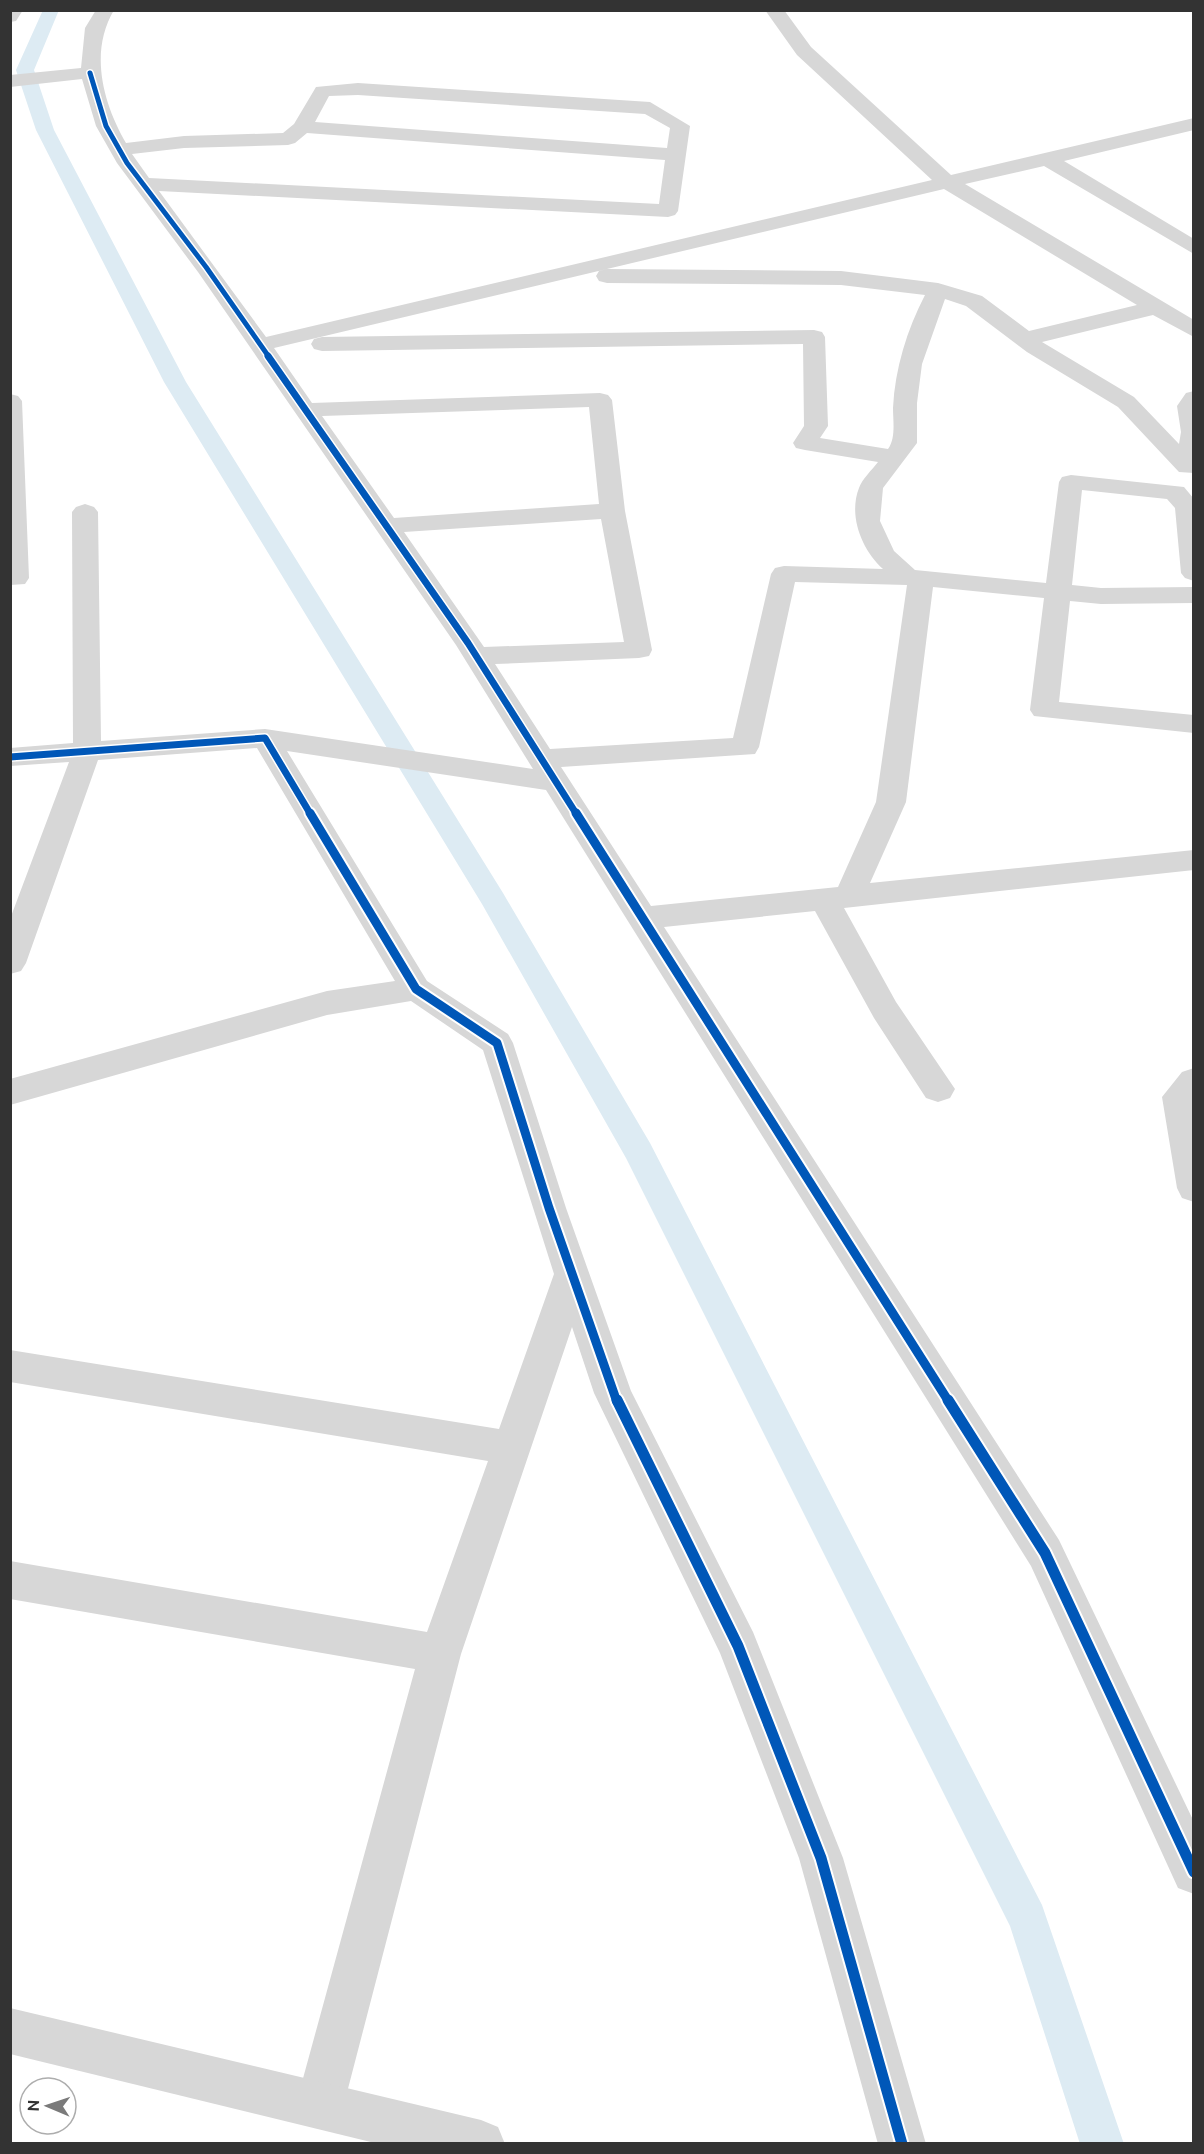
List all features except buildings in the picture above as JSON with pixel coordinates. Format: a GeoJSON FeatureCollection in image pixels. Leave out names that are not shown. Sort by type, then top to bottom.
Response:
{"type":"FeatureCollection","features":[{"type":"Feature","properties":{"kind":"street"},"geometry":{"type":"LineString","coordinates":[[10,17],[14,10]]}},
{"type":"Feature","properties":{"kind":"street"},"geometry":{"type":"LineString","coordinates":[[105,10],[94,28],[90,73],[106,126],[119,150],[142,184],[206,267],[476,656],[1045,1553],[1194,1872]]}},
{"type":"Feature","properties":{"kind":"street"},"geometry":{"type":"LineString","coordinates":[[774,10],[804,51],[946,182],[1194,330]]}},
{"type":"Feature","properties":{"kind":"street"},"geometry":{"type":"LineString","coordinates":[[10,81],[90,73]]}},
{"type":"Feature","properties":{"kind":"street"},"geometry":{"type":"LineString","coordinates":[[119,150],[184,142],[288,139],[302,127],[322,91],[334,90],[435,92],[650,108],[680,126],[668,211],[666,249]]}},
{"type":"Feature","properties":{"kind":"street"},"geometry":{"type":"LineString","coordinates":[[260,345],[1194,124]]}},
{"type":"Feature","properties":{"kind":"street"},"geometry":{"type":"LineString","coordinates":[[302,127],[676,155]]}},
{"type":"Feature","properties":{"kind":"street"},"geometry":{"type":"LineString","coordinates":[[1047,159],[1194,249]]}},
{"type":"Feature","properties":{"kind":"street"},"geometry":{"type":"LineString","coordinates":[[142,184],[668,211]]}},
{"type":"Feature","properties":{"kind":"street"},"geometry":{"type":"LineString","coordinates":[[555,275],[841,278],[938,290],[974,301],[1025,339],[1126,402],[1188,466],[1192,432],[1189,406],[1194,398]]}},
{"type":"Feature","properties":{"kind":"street"},"geometry":{"type":"LineString","coordinates":[[915,578],[884,555],[867,521],[872,488],[905,443],[903,411],[912,358],[925,316],[938,290]]}},
{"type":"Feature","properties":{"kind":"street"},"geometry":{"type":"LineString","coordinates":[[1025,339],[1158,307]]}},
{"type":"Feature","properties":{"kind":"street"},"geometry":{"type":"LineString","coordinates":[[260,345],[814,337],[816,426],[805,443],[894,457]]}},
{"type":"Feature","properties":{"kind":"street"},"geometry":{"type":"LineString","coordinates":[[305,410],[600,400],[612,511],[639,650],[476,656]]}},
{"type":"Feature","properties":{"kind":"street"},"geometry":{"type":"LineString","coordinates":[[10,401],[16,578],[10,578]]}},
{"type":"Feature","properties":{"kind":"street"},"geometry":{"type":"LineString","coordinates":[[1194,573],[1187,507],[1174,492],[1071,482],[1044,710],[1194,724]]}},
{"type":"Feature","properties":{"kind":"street"},"geometry":{"type":"LineString","coordinates":[[386,526],[612,511]]}},
{"type":"Feature","properties":{"kind":"street"},"geometry":{"type":"LineString","coordinates":[[10,963],[87,752],[85,512]]}},
{"type":"Feature","properties":{"kind":"street"},"geometry":{"type":"LineString","coordinates":[[10,757],[265,738],[549,771],[745,747],[784,574],[915,578],[1101,596],[1194,595]]}},
{"type":"Feature","properties":{"kind":"street"},"geometry":{"type":"LineString","coordinates":[[837,898],[891,802],[915,578]]}},
{"type":"Feature","properties":{"kind":"street"},"geometry":{"type":"LineString","coordinates":[[265,738],[416,989],[496,1043],[613,1393],[738,1646],[821,1858],[902,2144]]}},
{"type":"Feature","properties":{"kind":"street"},"geometry":{"type":"LineString","coordinates":[[643,918],[1194,860]]}},
{"type":"Feature","properties":{"kind":"street"},"geometry":{"type":"LineString","coordinates":[[837,898],[885,1010],[938,1089]]}},
{"type":"Feature","properties":{"kind":"street"},"geometry":{"type":"LineString","coordinates":[[10,1092],[327,1003],[416,989]]}},
{"type":"Feature","properties":{"kind":"street"},"geometry":{"type":"LineString","coordinates":[[1194,1081],[1179,1097],[1194,1188]]}},
{"type":"Feature","properties":{"kind":"street"},"geometry":{"type":"LineString","coordinates":[[320,2104],[440,1654],[572,1274]]}},
{"type":"Feature","properties":{"kind":"street"},"geometry":{"type":"LineString","coordinates":[[10,1366],[511,1448]]}},
{"type":"Feature","properties":{"kind":"street"},"geometry":{"type":"LineString","coordinates":[[10,1580],[440,1654]]}},
{"type":"Feature","properties":{"kind":"street"},"geometry":{"type":"LineString","coordinates":[[10,2031],[481,2144]]}},
{"type":"Feature","properties":{"kind":"waterway"},"geometry":{"type":"LineString","coordinates":[[51,10],[25,70],[45,130],[175,382],[493,900],[639,1152],[1028,1919],[1102,2144]]}},
{"type":"Feature","properties":{"kind":"cycle path"},"geometry":{"type":"LineString","coordinates":[[90,73],[106,126],[127,163],[206,267],[468,643],[1045,1553],[1194,1872]]}},
{"type":"Feature","properties":{"kind":"cycle path"},"geometry":{"type":"LineString","coordinates":[[10,757],[265,738],[416,989],[497,1043],[549,1208],[613,1393],[738,1646],[821,1858],[902,2144]]}}]}
